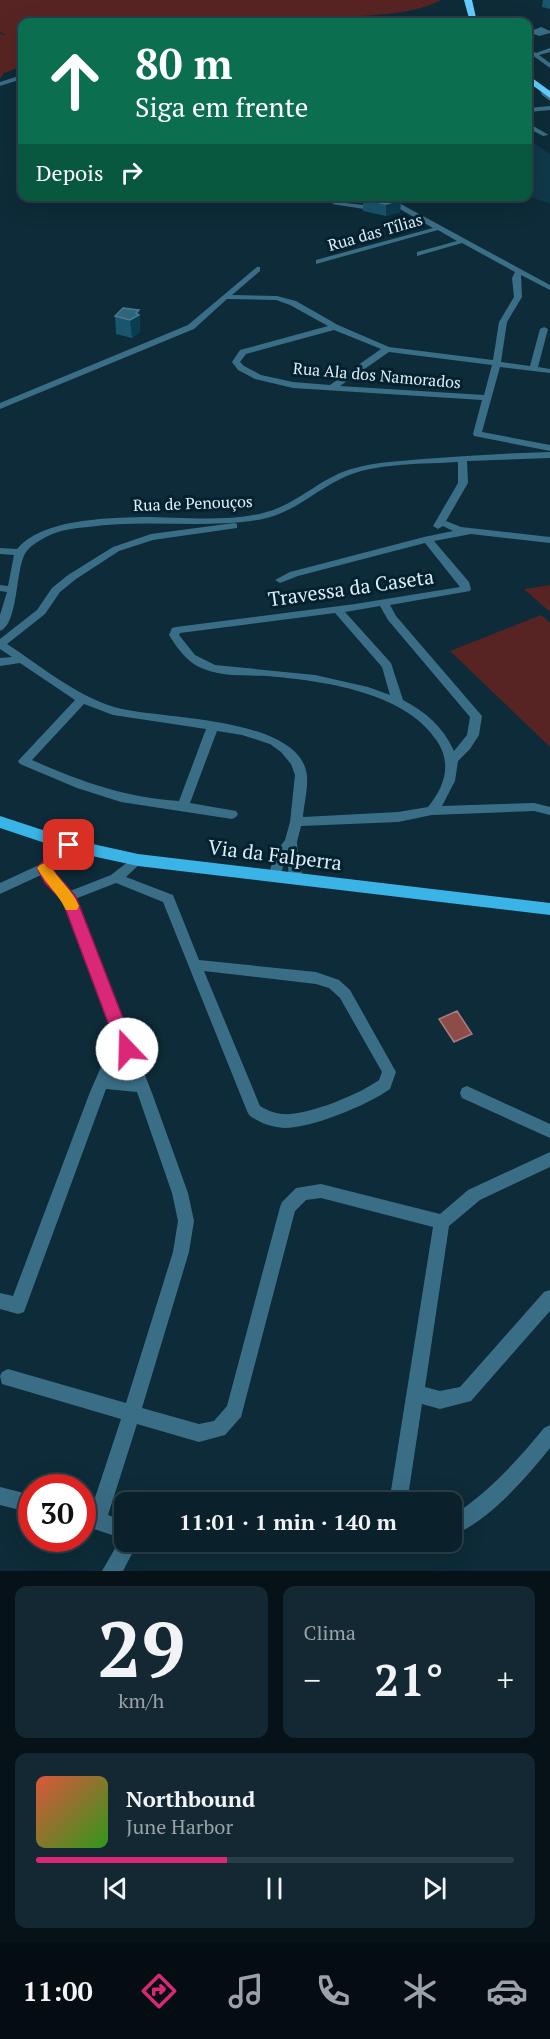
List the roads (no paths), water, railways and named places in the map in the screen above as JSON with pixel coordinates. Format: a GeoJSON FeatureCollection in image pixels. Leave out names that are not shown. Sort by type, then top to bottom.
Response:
{"type":"FeatureCollection","features":[{"type":"Feature","properties":{"kind":"highway"},"geometry":{"type":"LineString","coordinates":[[468,0],[473,18]]}},
{"type":"Feature","properties":{"kind":"highway"},"geometry":{"type":"LineString","coordinates":[[476,0],[481,18]]}},
{"type":"Feature","properties":{"kind":"highway"},"geometry":{"type":"LineString","coordinates":[[532,76],[547,91]]}},
{"type":"Feature","properties":{"kind":"highway"},"geometry":{"type":"LineString","coordinates":[[532,81],[547,91]]}},
{"type":"Feature","properties":{"kind":"main road","name":"Via da Falperra"},"geometry":{"type":"LineString","coordinates":[[0,822],[69,845],[138,860],[550,909]]}},
{"type":"Feature","properties":{"kind":"street"},"geometry":{"type":"LineString","coordinates":[[535,55],[550,50]]}},
{"type":"Feature","properties":{"kind":"street"},"geometry":{"type":"LineString","coordinates":[[532,53],[550,66]]}},
{"type":"Feature","properties":{"kind":"street"},"geometry":{"type":"LineString","coordinates":[[0,84],[18,78]]}},
{"type":"Feature","properties":{"kind":"street"},"geometry":{"type":"LineString","coordinates":[[532,109],[549,107]]}},
{"type":"Feature","properties":{"kind":"street"},"geometry":{"type":"LineString","coordinates":[[532,127],[545,135]]}},
{"type":"Feature","properties":{"kind":"street"},"geometry":{"type":"LineString","coordinates":[[335,204],[364,207],[377,201]]}},
{"type":"Feature","properties":{"kind":"street"},"geometry":{"type":"LineString","coordinates":[[389,201],[439,228],[518,276],[528,276],[550,288]]}},
{"type":"Feature","properties":{"kind":"street","name":"Rua das Tílias"},"geometry":{"type":"LineString","coordinates":[[319,262],[439,228]]}},
{"type":"Feature","properties":{"kind":"street"},"geometry":{"type":"LineString","coordinates":[[420,254],[463,242]]}},
{"type":"Feature","properties":{"kind":"street"},"geometry":{"type":"LineString","coordinates":[[0,406],[191,327],[257,269]]}},
{"type":"Feature","properties":{"kind":"street"},"geometry":{"type":"LineString","coordinates":[[518,276],[518,297],[503,322],[496,363],[477,434],[550,448]]}},
{"type":"Feature","properties":{"kind":"street"},"geometry":{"type":"LineString","coordinates":[[225,297],[276,298],[293,303],[335,327],[387,349],[550,371]]}},
{"type":"Feature","properties":{"kind":"street","name":"Rua Ala dos Namorados"},"geometry":{"type":"LineString","coordinates":[[335,327],[243,352],[236,362],[241,368],[258,377],[293,385],[485,398]]}},
{"type":"Feature","properties":{"kind":"street"},"geometry":{"type":"LineString","coordinates":[[534,369],[544,329]]}},
{"type":"Feature","properties":{"kind":"street"},"geometry":{"type":"LineString","coordinates":[[332,388],[387,349]]}},
{"type":"Feature","properties":{"kind":"street","name":"Rua de Penouços"},"geometry":{"type":"LineString","coordinates":[[19,552],[39,536],[74,526],[122,520],[248,519],[274,513],[293,505],[320,486],[355,470],[462,458],[550,455]]}},
{"type":"Feature","properties":{"kind":"street"},"geometry":{"type":"LineString","coordinates":[[428,539],[441,522],[463,483],[462,458]]}},
{"type":"Feature","properties":{"kind":"street"},"geometry":{"type":"LineString","coordinates":[[248,519],[239,525],[151,537],[116,549],[56,590],[41,612],[0,644],[82,699],[113,711],[243,731],[274,741],[285,749],[296,762],[301,776],[296,822],[291,842],[278,860],[274,876]]}},
{"type":"Feature","properties":{"kind":"street"},"geometry":{"type":"LineString","coordinates":[[441,522],[459,530],[550,540]]}},
{"type":"Feature","properties":{"kind":"street"},"geometry":{"type":"LineString","coordinates":[[280,580],[294,574],[428,539],[474,531]]}},
{"type":"Feature","properties":{"kind":"street","name":"Travessa da Caseta"},"geometry":{"type":"LineString","coordinates":[[397,700],[342,683],[307,676],[205,666],[185,652],[174,634],[176,630],[466,589],[465,584],[428,539]]}},
{"type":"Feature","properties":{"kind":"street"},"geometry":{"type":"LineString","coordinates":[[0,551],[19,552],[14,568],[12,590],[0,628]]}},
{"type":"Feature","properties":{"kind":"street"},"geometry":{"type":"LineString","coordinates":[[0,588],[12,590]]}},
{"type":"Feature","properties":{"kind":"street"},"geometry":{"type":"LineString","coordinates":[[383,602],[392,618],[476,716],[476,729],[473,736],[452,760],[443,798],[432,811]]}},
{"type":"Feature","properties":{"kind":"street"},"geometry":{"type":"LineString","coordinates":[[337,609],[387,666],[396,690],[397,700],[426,719],[441,735],[452,760]]}},
{"type":"Feature","properties":{"kind":"street"},"geometry":{"type":"LineString","coordinates":[[0,662],[21,659]]}},
{"type":"Feature","properties":{"kind":"street"},"geometry":{"type":"LineString","coordinates":[[82,699],[24,761],[67,780],[113,796],[164,806],[183,806],[232,814]]}},
{"type":"Feature","properties":{"kind":"street"},"geometry":{"type":"LineString","coordinates":[[183,806],[213,727]]}},
{"type":"Feature","properties":{"kind":"street"},"geometry":{"type":"LineString","coordinates":[[296,822],[398,817],[432,811],[534,807],[550,811]]}},
{"type":"Feature","properties":{"kind":"street"},"geometry":{"type":"LineString","coordinates":[[291,842],[295,861],[295,879]]}},
{"type":"Feature","properties":{"kind":"street"},"geometry":{"type":"LineString","coordinates":[[0,889],[44,868],[69,845]]}},
{"type":"Feature","properties":{"kind":"street"},"geometry":{"type":"LineString","coordinates":[[68,897],[116,878],[138,860]]}},
{"type":"Feature","properties":{"kind":"street"},"geometry":{"type":"LineString","coordinates":[[44,868],[50,879],[68,897],[75,914],[142,1086],[180,1193],[186,1221],[181,1252],[133,1414],[96,1503]]}},
{"type":"Feature","properties":{"kind":"street"},"geometry":{"type":"LineString","coordinates":[[116,878],[168,899],[254,1111],[262,1117],[283,1121],[302,1120],[378,1089],[385,1084],[389,1072],[345,994],[334,984],[316,978],[196,965]]}},
{"type":"Feature","properties":{"kind":"street"},"geometry":{"type":"LineString","coordinates":[[0,1301],[18,1306],[122,1036]]}},
{"type":"Feature","properties":{"kind":"street"},"geometry":{"type":"LineString","coordinates":[[102,1083],[142,1086]]}},
{"type":"Feature","properties":{"kind":"street"},"geometry":{"type":"LineString","coordinates":[[467,1093],[550,1131]]}},
{"type":"Feature","properties":{"kind":"street"},"geometry":{"type":"LineString","coordinates":[[400,1492],[442,1222],[474,1195],[550,1159]]}},
{"type":"Feature","properties":{"kind":"street"},"geometry":{"type":"LineString","coordinates":[[8,1378],[199,1433],[219,1429],[235,1411],[288,1207],[302,1193],[321,1191],[442,1222]]}},
{"type":"Feature","properties":{"kind":"street"},"geometry":{"type":"LineString","coordinates":[[415,1393],[440,1400],[465,1395],[550,1298]]}},
{"type":"Feature","properties":{"kind":"street"},"geometry":{"type":"LineString","coordinates":[[462,1520],[478,1511],[524,1467],[550,1434]]}},
{"type":"Feature","properties":{"kind":"street"},"geometry":{"type":"LineString","coordinates":[[0,1496],[18,1500]]}},
{"type":"Feature","properties":{"kind":"street"},"geometry":{"type":"LineString","coordinates":[[96,1520],[114,1526]]}},
{"type":"Feature","properties":{"kind":"street"},"geometry":{"type":"LineString","coordinates":[[112,1571],[123,1552]]}}]}
